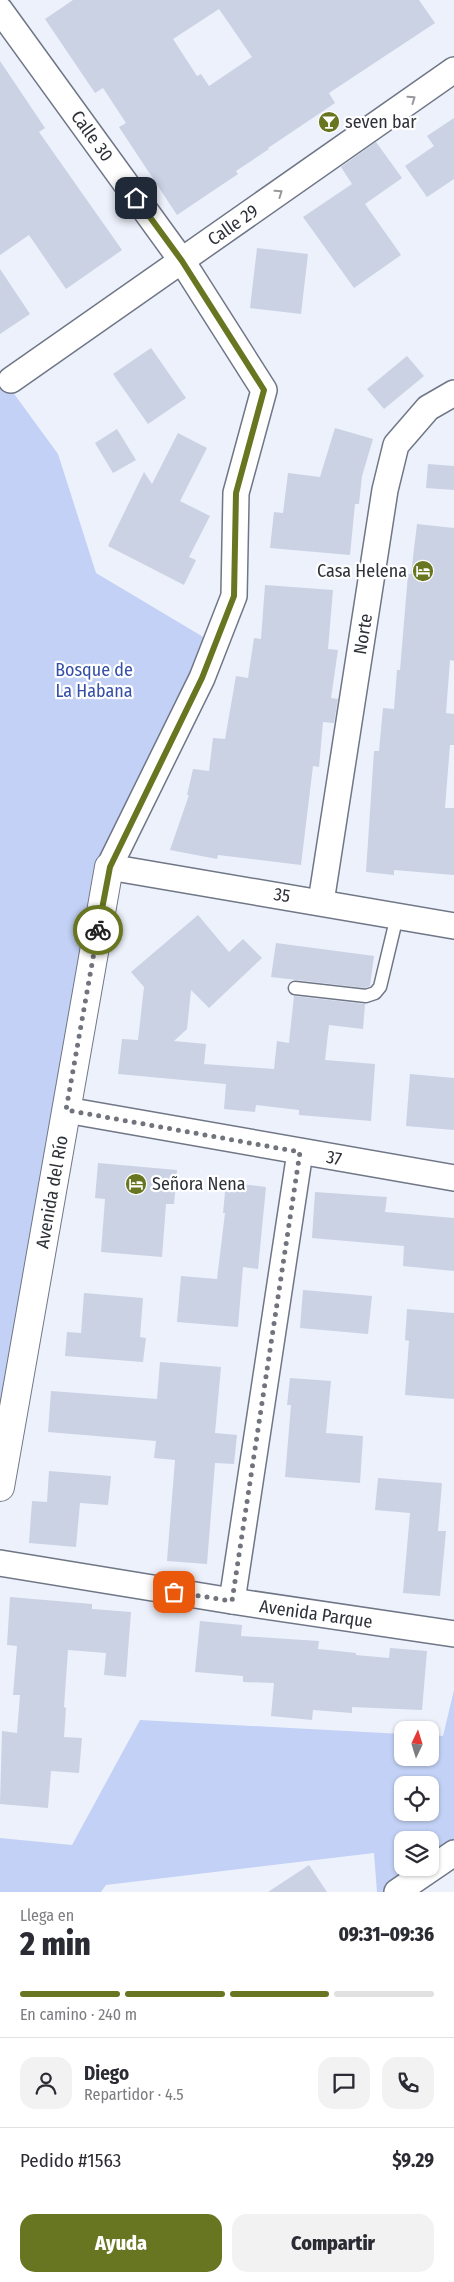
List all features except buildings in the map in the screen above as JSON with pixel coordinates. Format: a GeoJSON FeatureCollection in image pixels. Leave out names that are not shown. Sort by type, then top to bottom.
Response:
{"type":"FeatureCollection","features":[{"type":"Feature","properties":{"kind":"street","name":"Calle 30"},"geometry":{"type":"LineString","coordinates":[[0,10],[182,261],[264,390],[236,493],[234,596],[202,678],[110,867]]}},
{"type":"Feature","properties":{"kind":"street","name":"Calle 29"},"geometry":{"type":"LineString","coordinates":[[11,380],[454,70]]}},
{"type":"Feature","properties":{"kind":"street","name":"Norte"},"geometry":{"type":"LineString","coordinates":[[320,902],[385,490],[396,445],[428,408],[454,393]]}},
{"type":"Feature","properties":{"kind":"street","name":"35"},"geometry":{"type":"LineString","coordinates":[[110,867],[454,926]]}},
{"type":"Feature","properties":{"kind":"street","name":"Avenida del Río"},"geometry":{"type":"LineString","coordinates":[[0,1488],[110,867]]}},
{"type":"Feature","properties":{"kind":"street","name":"37"},"geometry":{"type":"LineString","coordinates":[[66,1110],[454,1178]]}},
{"type":"Feature","properties":{"kind":"street"},"geometry":{"type":"LineString","coordinates":[[232,1601],[300,1152]]}},
{"type":"Feature","properties":{"kind":"street","name":"Avenida Parque"},"geometry":{"type":"LineString","coordinates":[[0,1563],[232,1601],[454,1634]]}},
{"type":"Feature","properties":{"kind":"street"},"geometry":{"type":"LineString","coordinates":[[397,1892],[454,1853]]}},
{"type":"Feature","properties":{"kind":"lane"},"geometry":{"type":"LineString","coordinates":[[295,988],[366,996],[375,993],[380,987],[397,916]]}},
{"type":"Feature","properties":{"kind":"green space","name":"Bosque de La Habana"},"geometry":{"type":"Polygon","coordinates":[[[0,387],[12,391],[58,454],[96,573],[215,644],[109,867],[0,1489],[0,387]]]}},
{"type":"Feature","properties":{"kind":"green space"},"geometry":{"type":"Polygon","coordinates":[[[454,1690],[454,1849],[439,1859],[439,1831],[394,1831],[394,1876],[414,1876],[389,1892],[377,1892],[374,1853],[106,1885],[101,1892],[0,1892],[0,1838],[72,1845],[140,1720],[394,1734],[394,1766],[439,1766],[439,1736],[443,1736],[454,1690]]]}},
{"type":"Feature","properties":{"kind":"way so far"},"geometry":{"type":"LineString","coordinates":[[98,930],[66,1110],[300,1152],[232,1601],[174,1592]]}},
{"type":"Feature","properties":{"kind":"place","name":"seven bar"},"geometry":{"type":"Point","coordinates":[329,122]}},
{"type":"Feature","properties":{"kind":"place","name":"Casa Helena"},"geometry":{"type":"Point","coordinates":[423,571]}},
{"type":"Feature","properties":{"kind":"place","name":"Señora Nena"},"geometry":{"type":"Point","coordinates":[136,1184]}},
{"type":"Feature","properties":{"kind":"route"},"geometry":{"type":"LineString","coordinates":[[98,930],[110,867],[202,678],[234,596],[236,493],[264,390],[182,261],[136,198]]}}]}
